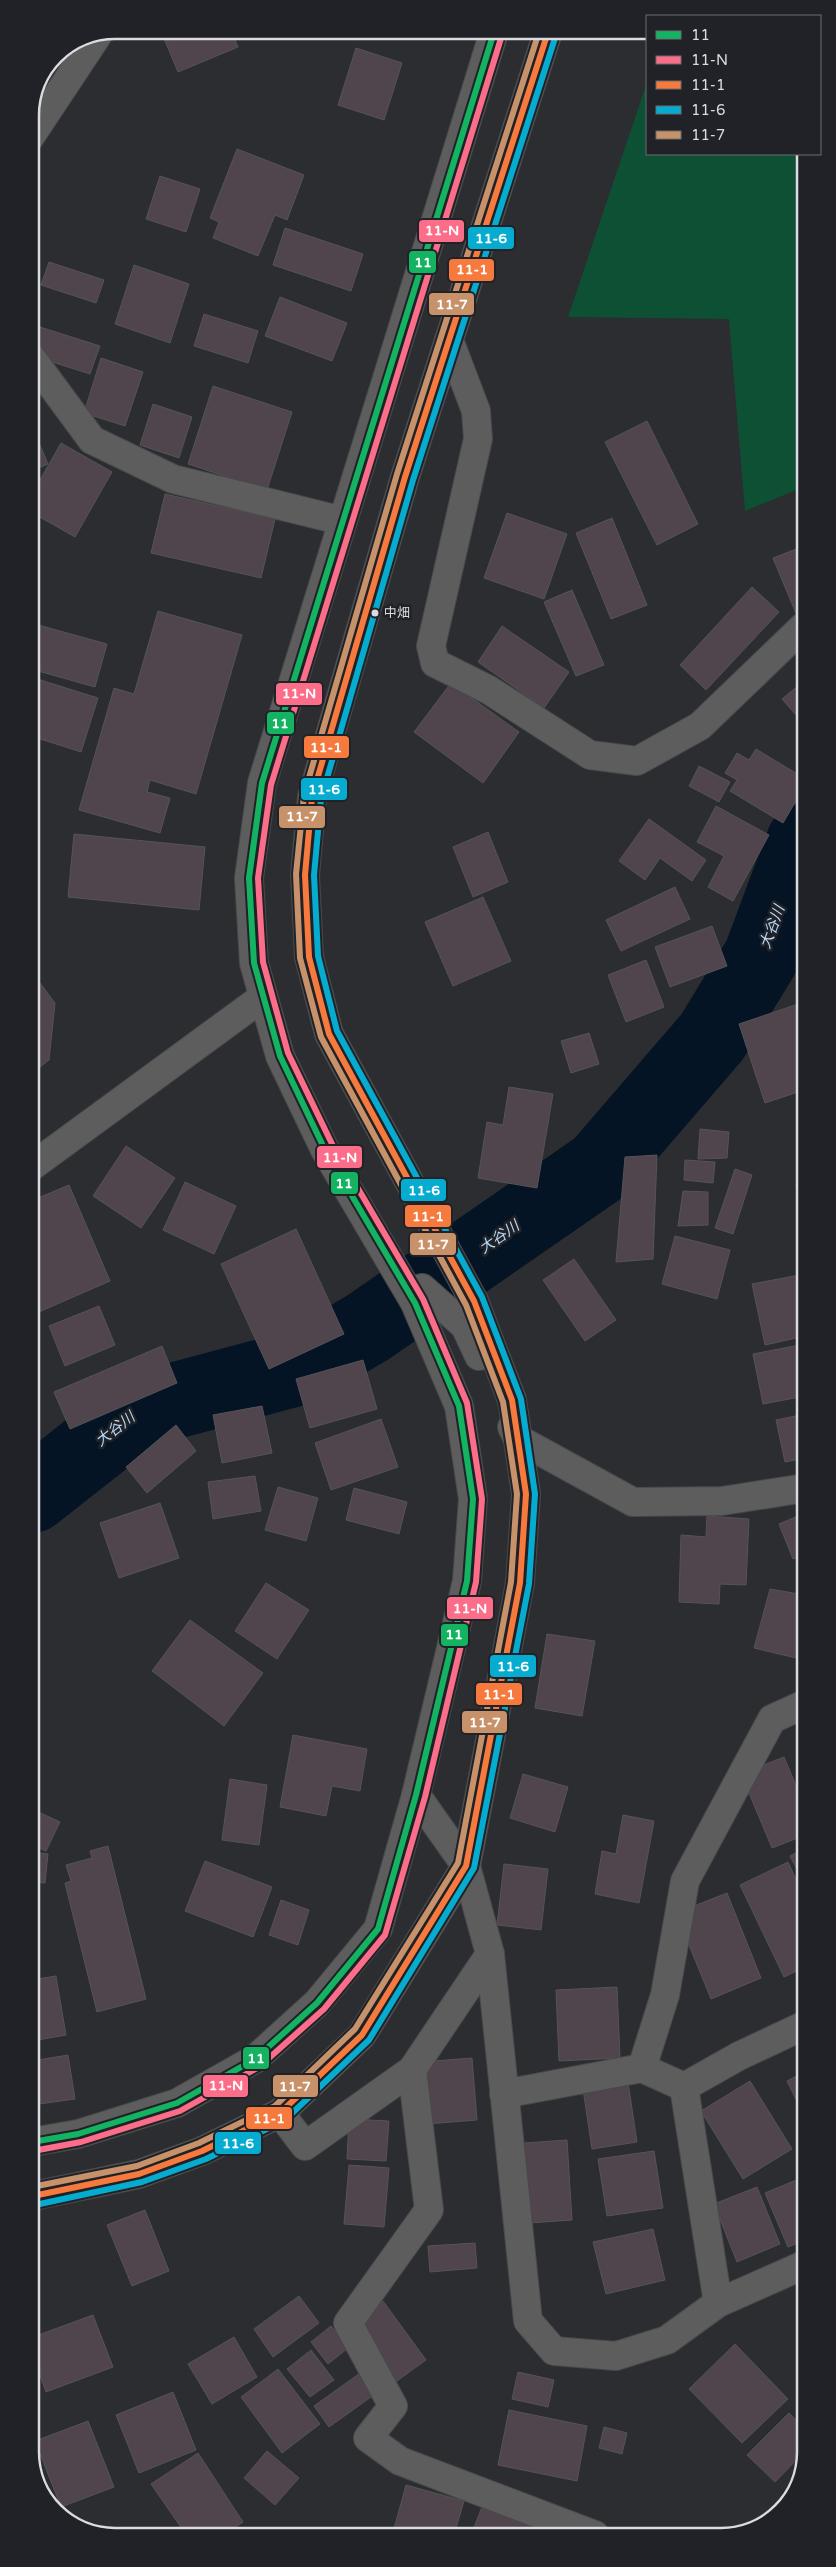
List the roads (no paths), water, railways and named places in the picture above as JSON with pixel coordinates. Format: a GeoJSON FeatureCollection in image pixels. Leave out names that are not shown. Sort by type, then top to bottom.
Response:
{"type":"FeatureCollection","features":[{"type":"Feature","properties":{"kind":"street"},"geometry":{"type":"LineString","coordinates":[[39,2141],[78,2134],[177,2103],[255,2059],[317,2003],[378,1929],[416,1795],[467,1581],[473,1498],[459,1406],[415,1303],[325,1150],[280,1056],[254,964],[249,878],[262,783],[492,39]]}},
{"type":"Feature","properties":{"kind":"street"},"geometry":{"type":"LineString","coordinates":[[39,2195],[139,2174],[202,2151],[280,2114],[362,2035],[466,1866],[520,1583],[526,1494],[512,1400],[474,1300],[329,1034],[309,957],[305,875],[312,798],[405,478],[546,39]]}},
{"type":"Feature","properties":{"kind":"street"},"geometry":{"type":"LineString","coordinates":[[39,123],[93,43]]}},
{"type":"Feature","properties":{"kind":"street"},"geometry":{"type":"LineString","coordinates":[[450,340],[476,411],[478,438],[431,646],[435,663],[489,690],[590,754],[637,761],[700,726],[797,633]]}},
{"type":"Feature","properties":{"kind":"street"},"geometry":{"type":"LineString","coordinates":[[39,368],[92,440],[173,479],[343,521]]}},
{"type":"Feature","properties":{"kind":"street"},"geometry":{"type":"LineString","coordinates":[[39,1160],[263,997]]}},
{"type":"Feature","properties":{"kind":"street"},"geometry":{"type":"LineString","coordinates":[[422,1288],[465,1326],[518,1439],[633,1502],[722,1501],[797,1489]]}},
{"type":"Feature","properties":{"kind":"street"},"geometry":{"type":"LineString","coordinates":[[642,2068],[665,1995],[686,1881],[772,1719],[797,1708]]}},
{"type":"Feature","properties":{"kind":"street"},"geometry":{"type":"LineString","coordinates":[[416,1795],[466,1866],[490,1954],[528,2321],[554,2351],[616,2356],[667,2340],[718,2303],[797,2268]]}},
{"type":"Feature","properties":{"kind":"street"},"geometry":{"type":"LineString","coordinates":[[280,2114],[305,2146],[412,2070],[490,1954]]}},
{"type":"Feature","properties":{"kind":"street"},"geometry":{"type":"LineString","coordinates":[[684,2087],[739,2056],[797,2029]]}},
{"type":"Feature","properties":{"kind":"street"},"geometry":{"type":"LineString","coordinates":[[504,2094],[642,2068],[684,2087]]}},
{"type":"Feature","properties":{"kind":"street"},"geometry":{"type":"LineString","coordinates":[[412,2070],[429,2210],[348,2323],[393,2406],[368,2438],[400,2461],[577,2528]]}},
{"type":"Feature","properties":{"kind":"street"},"geometry":{"type":"LineString","coordinates":[[684,2087],[718,2303]]}},
{"type":"Feature","properties":{"kind":"waterway","name":"大谷川"},"geometry":{"type":"LineString","coordinates":[[39,1489],[140,1410],[300,1367],[367,1328],[600,1167],[712,1037],[761,957],[797,861]]}},
{"type":"Feature","properties":{"kind":"place","name":"中畑"},"geometry":{"type":"Point","coordinates":[375,613]}}]}
